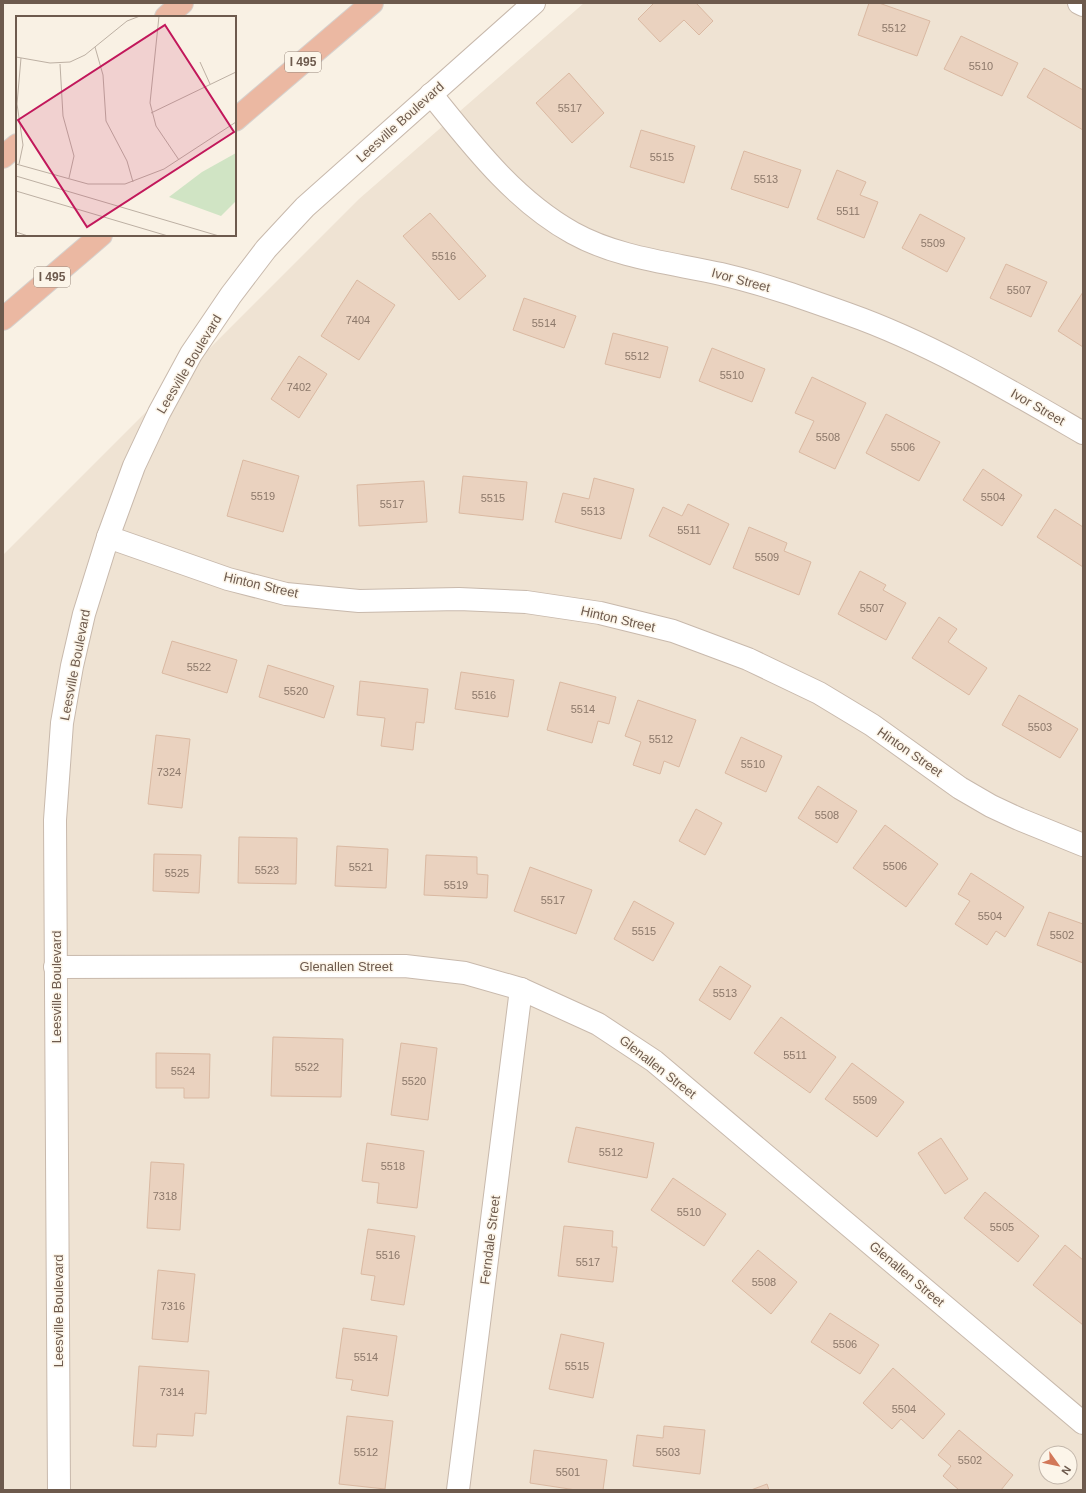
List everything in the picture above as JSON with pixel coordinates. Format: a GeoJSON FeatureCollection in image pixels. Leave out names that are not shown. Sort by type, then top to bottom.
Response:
{"type":"FeatureCollection","features":[{"type":"Feature","properties":{"kind":"highway"},"geometry":{"type":"LineString","coordinates":[[167,16],[182,3]]}},
{"type":"Feature","properties":{"kind":"highway","name":"I 495"},"geometry":{"type":"LineString","coordinates":[[236,119],[372,3]]}},
{"type":"Feature","properties":{"kind":"highway"},"geometry":{"type":"LineString","coordinates":[[3,157],[16,146]]}},
{"type":"Feature","properties":{"kind":"highway","name":"I 495"},"geometry":{"type":"LineString","coordinates":[[3,319],[100,236]]}},
{"type":"Feature","properties":{"kind":"street","name":"Leesville Boulevard"},"geometry":{"type":"LineString","coordinates":[[59,1490],[55,820],[62,723],[72,666],[84,614],[108,537],[134,466],[159,413],[191,354],[231,295],[266,249],[305,207],[534,3]]}},
{"type":"Feature","properties":{"kind":"street","name":"Ivor Street"},"geometry":{"type":"LineString","coordinates":[[431,94],[481,156],[506,182],[540,211],[573,233],[622,253],[723,275],[791,294],[850,314],[908,339],[1001,386],[1083,433]]}},
{"type":"Feature","properties":{"kind":"street","name":"Hinton Street"},"geometry":{"type":"LineString","coordinates":[[108,537],[228,579],[286,594],[359,601],[459,599],[526,602],[600,613],[673,632],[748,658],[819,693],[872,725],[960,788],[990,806],[1083,845]]}},
{"type":"Feature","properties":{"kind":"street","name":"Glenallen Street"},"geometry":{"type":"LineString","coordinates":[[55,967],[406,966],[465,973],[521,989],[598,1024],[654,1061],[1083,1423]]}},
{"type":"Feature","properties":{"kind":"street","name":"Ferndale Street"},"geometry":{"type":"LineString","coordinates":[[458,1490],[521,989]]}},
{"type":"Feature","properties":{"kind":"shaded area"},"geometry":{"type":"Polygon","coordinates":[[[584,3],[1083,3],[1083,1490],[3,1490],[3,555],[359,199],[584,3]]]}},
{"type":"Feature","properties":{"kind":"building"},"geometry":{"type":"Polygon","coordinates":[[[654,3],[696,3],[713,21],[699,35],[684,20],[660,42],[638,19],[654,3]]]}},
{"type":"Feature","properties":{"kind":"building"},"geometry":{"type":"Polygon","coordinates":[[[869,3],[879,3],[930,21],[917,56],[858,35],[869,3]]]}},
{"type":"Feature","properties":{"kind":"building"},"geometry":{"type":"Polygon","coordinates":[[[961,36],[1018,63],[1002,96],[944,69],[961,36]]]}},
{"type":"Feature","properties":{"kind":"building"},"geometry":{"type":"Polygon","coordinates":[[[1044,68],[1083,90],[1083,130],[1027,97],[1044,68]]]}},
{"type":"Feature","properties":{"kind":"building"},"geometry":{"type":"Polygon","coordinates":[[[569,73],[604,113],[572,143],[536,103],[569,73]]]}},
{"type":"Feature","properties":{"kind":"building"},"geometry":{"type":"Polygon","coordinates":[[[641,130],[695,146],[684,183],[630,167],[641,130]]]}},
{"type":"Feature","properties":{"kind":"building"},"geometry":{"type":"Polygon","coordinates":[[[744,151],[801,170],[788,208],[731,189],[744,151]]]}},
{"type":"Feature","properties":{"kind":"building"},"geometry":{"type":"Polygon","coordinates":[[[837,170],[866,182],[860,195],[878,202],[864,238],[817,219],[837,170]]]}},
{"type":"Feature","properties":{"kind":"building"},"geometry":{"type":"Polygon","coordinates":[[[430,213],[486,276],[459,300],[403,236],[430,213]]]}},
{"type":"Feature","properties":{"kind":"building"},"geometry":{"type":"Polygon","coordinates":[[[920,214],[965,238],[947,272],[902,248],[920,214]]]}},
{"type":"Feature","properties":{"kind":"building"},"geometry":{"type":"Polygon","coordinates":[[[1006,264],[1047,282],[1031,317],[990,298],[1006,264]]]}},
{"type":"Feature","properties":{"kind":"building"},"geometry":{"type":"Polygon","coordinates":[[[357,280],[395,305],[359,360],[321,336],[357,280]]]}},
{"type":"Feature","properties":{"kind":"building"},"geometry":{"type":"Polygon","coordinates":[[[1083,292],[1083,347],[1058,331],[1083,292]]]}},
{"type":"Feature","properties":{"kind":"building"},"geometry":{"type":"Polygon","coordinates":[[[524,298],[576,316],[564,348],[513,330],[524,298]]]}},
{"type":"Feature","properties":{"kind":"building"},"geometry":{"type":"Polygon","coordinates":[[[613,333],[668,347],[660,378],[605,364],[613,333]]]}},
{"type":"Feature","properties":{"kind":"building"},"geometry":{"type":"Polygon","coordinates":[[[712,348],[765,369],[752,402],[699,381],[712,348]]]}},
{"type":"Feature","properties":{"kind":"building"},"geometry":{"type":"Polygon","coordinates":[[[299,356],[327,374],[299,418],[271,399],[299,356]]]}},
{"type":"Feature","properties":{"kind":"building"},"geometry":{"type":"Polygon","coordinates":[[[812,377],[866,403],[835,469],[799,452],[814,421],[795,413],[812,377]]]}},
{"type":"Feature","properties":{"kind":"building"},"geometry":{"type":"Polygon","coordinates":[[[886,414],[940,442],[919,481],[866,453],[886,414]]]}},
{"type":"Feature","properties":{"kind":"building"},"geometry":{"type":"Polygon","coordinates":[[[243,460],[299,476],[283,532],[227,516],[243,460]]]}},
{"type":"Feature","properties":{"kind":"building"},"geometry":{"type":"Polygon","coordinates":[[[983,469],[1022,495],[1002,526],[963,500],[983,469]]]}},
{"type":"Feature","properties":{"kind":"building"},"geometry":{"type":"Polygon","coordinates":[[[463,476],[527,482],[523,520],[459,513],[463,476]]]}},
{"type":"Feature","properties":{"kind":"building"},"geometry":{"type":"Polygon","coordinates":[[[594,478],[634,489],[621,539],[555,522],[563,493],[589,499],[594,478]]]}},
{"type":"Feature","properties":{"kind":"building"},"geometry":{"type":"Polygon","coordinates":[[[424,481],[427,522],[359,526],[357,485],[424,481]]]}},
{"type":"Feature","properties":{"kind":"building"},"geometry":{"type":"Polygon","coordinates":[[[688,504],[729,524],[710,565],[649,536],[663,507],[682,516],[688,504]]]}},
{"type":"Feature","properties":{"kind":"building"},"geometry":{"type":"Polygon","coordinates":[[[1055,509],[1083,527],[1083,567],[1037,537],[1055,509]]]}},
{"type":"Feature","properties":{"kind":"building"},"geometry":{"type":"Polygon","coordinates":[[[749,527],[787,543],[784,551],[811,562],[799,595],[733,568],[749,527]]]}},
{"type":"Feature","properties":{"kind":"building"},"geometry":{"type":"Polygon","coordinates":[[[860,571],[886,585],[883,590],[906,603],[886,640],[838,614],[860,571]]]}},
{"type":"Feature","properties":{"kind":"building"},"geometry":{"type":"Polygon","coordinates":[[[939,617],[957,629],[948,642],[987,668],[969,695],[912,658],[939,617]]]}},
{"type":"Feature","properties":{"kind":"building"},"geometry":{"type":"Polygon","coordinates":[[[172,641],[237,660],[227,693],[162,673],[172,641]]]}},
{"type":"Feature","properties":{"kind":"building"},"geometry":{"type":"Polygon","coordinates":[[[268,665],[334,686],[324,718],[259,697],[268,665]]]}},
{"type":"Feature","properties":{"kind":"building"},"geometry":{"type":"Polygon","coordinates":[[[461,672],[514,680],[508,717],[455,709],[461,672]]]}},
{"type":"Feature","properties":{"kind":"building"},"geometry":{"type":"Polygon","coordinates":[[[360,681],[428,689],[424,723],[416,722],[413,750],[381,746],[385,718],[357,715],[360,681]]]}},
{"type":"Feature","properties":{"kind":"building"},"geometry":{"type":"Polygon","coordinates":[[[560,682],[616,697],[609,724],[598,721],[592,743],[547,730],[560,682]]]}},
{"type":"Feature","properties":{"kind":"building"},"geometry":{"type":"Polygon","coordinates":[[[1019,695],[1078,729],[1060,758],[1002,725],[1019,695]]]}},
{"type":"Feature","properties":{"kind":"building"},"geometry":{"type":"Polygon","coordinates":[[[638,700],[696,720],[679,767],[664,761],[660,774],[633,765],[641,742],[625,736],[638,700]]]}},
{"type":"Feature","properties":{"kind":"building"},"geometry":{"type":"Polygon","coordinates":[[[156,735],[190,739],[182,808],[148,804],[156,735]]]}},
{"type":"Feature","properties":{"kind":"building"},"geometry":{"type":"Polygon","coordinates":[[[741,737],[782,756],[766,792],[725,773],[741,737]]]}},
{"type":"Feature","properties":{"kind":"building"},"geometry":{"type":"Polygon","coordinates":[[[818,786],[857,811],[837,843],[798,818],[818,786]]]}},
{"type":"Feature","properties":{"kind":"building"},"geometry":{"type":"Polygon","coordinates":[[[696,809],[722,823],[705,855],[679,841],[696,809]]]}},
{"type":"Feature","properties":{"kind":"building"},"geometry":{"type":"Polygon","coordinates":[[[885,825],[938,864],[906,907],[853,868],[885,825]]]}},
{"type":"Feature","properties":{"kind":"building"},"geometry":{"type":"Polygon","coordinates":[[[239,837],[297,838],[296,884],[238,883],[239,837]]]}},
{"type":"Feature","properties":{"kind":"building"},"geometry":{"type":"Polygon","coordinates":[[[337,846],[388,849],[386,888],[335,886],[337,846]]]}},
{"type":"Feature","properties":{"kind":"building"},"geometry":{"type":"Polygon","coordinates":[[[154,854],[201,855],[199,893],[153,891],[154,854]]]}},
{"type":"Feature","properties":{"kind":"building"},"geometry":{"type":"Polygon","coordinates":[[[426,855],[477,857],[477,874],[488,875],[487,898],[424,895],[426,855]]]}},
{"type":"Feature","properties":{"kind":"building"},"geometry":{"type":"Polygon","coordinates":[[[530,867],[592,890],[576,934],[514,911],[530,867]]]}},
{"type":"Feature","properties":{"kind":"building"},"geometry":{"type":"Polygon","coordinates":[[[971,873],[1024,907],[1005,937],[996,931],[987,945],[955,924],[970,901],[958,894],[971,873]]]}},
{"type":"Feature","properties":{"kind":"building"},"geometry":{"type":"Polygon","coordinates":[[[634,901],[674,923],[653,961],[614,939],[634,901]]]}},
{"type":"Feature","properties":{"kind":"building"},"geometry":{"type":"Polygon","coordinates":[[[1049,912],[1083,924],[1083,963],[1037,945],[1049,912]]]}},
{"type":"Feature","properties":{"kind":"building"},"geometry":{"type":"Polygon","coordinates":[[[720,966],[751,986],[730,1020],[699,1000],[720,966]]]}},
{"type":"Feature","properties":{"kind":"building"},"geometry":{"type":"Polygon","coordinates":[[[781,1017],[836,1057],[810,1093],[754,1053],[781,1017]]]}},
{"type":"Feature","properties":{"kind":"building"},"geometry":{"type":"Polygon","coordinates":[[[273,1037],[343,1039],[341,1097],[271,1096],[273,1037]]]}},
{"type":"Feature","properties":{"kind":"building"},"geometry":{"type":"Polygon","coordinates":[[[401,1043],[437,1048],[428,1120],[391,1115],[401,1043]]]}},
{"type":"Feature","properties":{"kind":"building"},"geometry":{"type":"Polygon","coordinates":[[[156,1053],[210,1054],[209,1098],[184,1098],[184,1088],[156,1088],[156,1053]]]}},
{"type":"Feature","properties":{"kind":"building"},"geometry":{"type":"Polygon","coordinates":[[[852,1063],[904,1102],[877,1137],[825,1099],[852,1063]]]}},
{"type":"Feature","properties":{"kind":"building"},"geometry":{"type":"Polygon","coordinates":[[[576,1127],[654,1143],[647,1178],[568,1162],[576,1127]]]}},
{"type":"Feature","properties":{"kind":"building"},"geometry":{"type":"Polygon","coordinates":[[[941,1138],[968,1179],[945,1194],[918,1153],[941,1138]]]}},
{"type":"Feature","properties":{"kind":"building"},"geometry":{"type":"Polygon","coordinates":[[[367,1143],[424,1151],[417,1208],[377,1203],[379,1183],[362,1181],[367,1143]]]}},
{"type":"Feature","properties":{"kind":"building"},"geometry":{"type":"Polygon","coordinates":[[[151,1162],[184,1164],[180,1230],[147,1228],[151,1162]]]}},
{"type":"Feature","properties":{"kind":"building"},"geometry":{"type":"Polygon","coordinates":[[[673,1178],[726,1214],[704,1246],[651,1210],[673,1178]]]}},
{"type":"Feature","properties":{"kind":"building"},"geometry":{"type":"Polygon","coordinates":[[[985,1192],[1039,1236],[1018,1262],[964,1218],[985,1192]]]}},
{"type":"Feature","properties":{"kind":"building"},"geometry":{"type":"Polygon","coordinates":[[[564,1226],[613,1231],[612,1247],[617,1247],[613,1282],[558,1276],[564,1226]]]}},
{"type":"Feature","properties":{"kind":"building"},"geometry":{"type":"Polygon","coordinates":[[[368,1229],[415,1236],[404,1305],[371,1300],[375,1276],[361,1274],[368,1229]]]}},
{"type":"Feature","properties":{"kind":"building"},"geometry":{"type":"Polygon","coordinates":[[[1065,1245],[1083,1260],[1083,1325],[1033,1285],[1065,1245]]]}},
{"type":"Feature","properties":{"kind":"building"},"geometry":{"type":"Polygon","coordinates":[[[758,1250],[797,1282],[771,1314],[732,1281],[758,1250]]]}},
{"type":"Feature","properties":{"kind":"building"},"geometry":{"type":"Polygon","coordinates":[[[158,1270],[195,1274],[188,1342],[152,1339],[158,1270]]]}},
{"type":"Feature","properties":{"kind":"building"},"geometry":{"type":"Polygon","coordinates":[[[830,1313],[879,1345],[860,1374],[811,1342],[830,1313]]]}},
{"type":"Feature","properties":{"kind":"building"},"geometry":{"type":"Polygon","coordinates":[[[343,1328],[397,1336],[388,1396],[351,1390],[353,1380],[336,1378],[343,1328]]]}},
{"type":"Feature","properties":{"kind":"building"},"geometry":{"type":"Polygon","coordinates":[[[561,1334],[604,1343],[593,1398],[549,1389],[561,1334]]]}},
{"type":"Feature","properties":{"kind":"building"},"geometry":{"type":"Polygon","coordinates":[[[139,1366],[209,1371],[206,1414],[195,1413],[193,1436],[157,1434],[156,1447],[133,1446],[139,1366]]]}},
{"type":"Feature","properties":{"kind":"building"},"geometry":{"type":"Polygon","coordinates":[[[893,1368],[945,1414],[923,1439],[901,1419],[892,1429],[863,1403],[893,1368]]]}},
{"type":"Feature","properties":{"kind":"building"},"geometry":{"type":"Polygon","coordinates":[[[347,1416],[393,1421],[385,1489],[339,1484],[347,1416]]]}},
{"type":"Feature","properties":{"kind":"building"},"geometry":{"type":"Polygon","coordinates":[[[664,1426],[705,1430],[700,1474],[633,1466],[637,1435],[663,1438],[664,1426]]]}},
{"type":"Feature","properties":{"kind":"building"},"geometry":{"type":"Polygon","coordinates":[[[959,1430],[1013,1475],[1001,1490],[959,1490],[943,1476],[951,1466],[938,1455],[959,1430]]]}},
{"type":"Feature","properties":{"kind":"building"},"geometry":{"type":"Polygon","coordinates":[[[534,1450],[607,1460],[603,1490],[576,1490],[530,1483],[534,1450]]]}},
{"type":"Feature","properties":{"kind":"building"},"geometry":{"type":"Polygon","coordinates":[[[767,1484],[769,1490],[751,1490],[767,1484]]]}}]}
